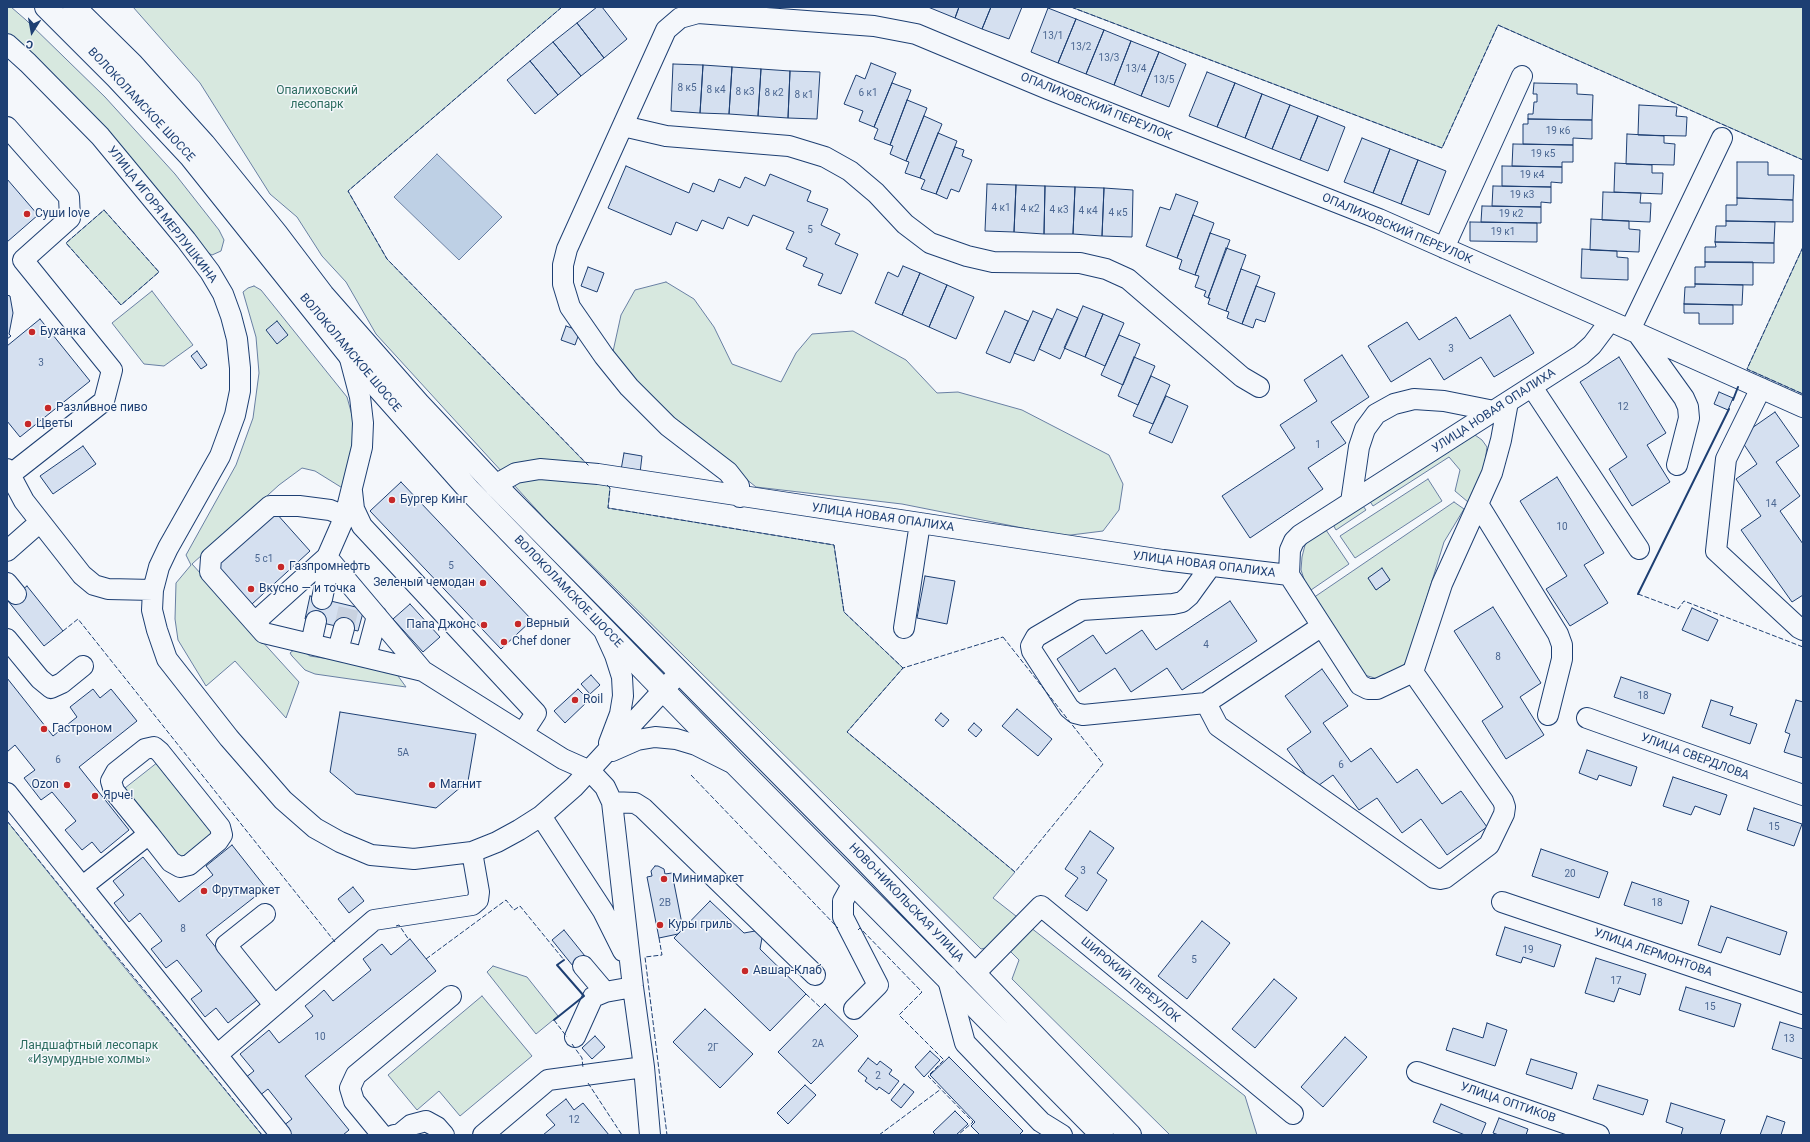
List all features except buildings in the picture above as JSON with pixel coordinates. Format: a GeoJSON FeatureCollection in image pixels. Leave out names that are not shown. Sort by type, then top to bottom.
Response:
{"type":"FeatureCollection","features":[{"type":"Feature","properties":{"kind":"main road","name":"ВОЛОКОЛАМСКОЕ ШОССЕ"},"geometry":{"type":"LineString","coordinates":[[46,7],[118,78],[190,156],[349,355],[470,491],[663,690]]}},
{"type":"Feature","properties":{"kind":"main road","name":"ВОЛОКОЛАМСКОЕ ШОССЕ"},"geometry":{"type":"LineString","coordinates":[[74,7],[132,64],[204,144],[276,233],[323,295],[418,403],[495,485],[680,672]]}},
{"type":"Feature","properties":{"kind":"main road","name":"НОВО-НИКОЛЬСКАЯ УЛИЦА"},"geometry":{"type":"LineString","coordinates":[[680,672],[1130,1135]]}},
{"type":"Feature","properties":{"kind":"main road","name":"НОВО-НИКОЛЬСКАЯ УЛИЦА"},"geometry":{"type":"LineString","coordinates":[[663,690],[947,976],[1102,1135]]}},
{"type":"Feature","properties":{"kind":"street","name":"ОПАЛИХОВСКИЙ ПЕРЕУЛОК"},"geometry":{"type":"LineString","coordinates":[[740,497],[739,486],[728,472],[668,426],[629,387],[604,356],[570,306],[563,284],[563,265],[567,248],[666,30],[680,18],[698,13],[874,26],[916,34],[1048,89],[1379,219],[1610,321]]}},
{"type":"Feature","properties":{"kind":"street","name":"УЛИЦА ИГОРЯ МЕРЛУШКИНА"},"geometry":{"type":"LineString","coordinates":[[7,44],[28,63],[100,136],[210,272],[223,294],[237,339],[240,368],[240,391],[235,415],[220,456],[168,548],[159,567],[154,590],[154,617],[167,659],[229,738],[283,800],[315,828],[340,842],[372,855],[414,859],[472,852],[497,842],[541,816],[590,771],[680,672]]}},
{"type":"Feature","properties":{"kind":"street"},"geometry":{"type":"LineString","coordinates":[[1444,248],[1522,76]]}},
{"type":"Feature","properties":{"kind":"street"},"geometry":{"type":"LineString","coordinates":[[623,126],[666,136],[789,146],[825,157],[850,171],[876,193],[905,224],[930,243],[967,256],[993,262],[1080,263],[1106,269],[1128,279],[1242,377],[1259,387]]}},
{"type":"Feature","properties":{"kind":"street"},"geometry":{"type":"LineString","coordinates":[[7,127],[69,197],[70,218],[23,260],[112,370],[104,401],[9,472],[24,501],[82,575],[94,585],[108,589],[154,590]]}},
{"type":"Feature","properties":{"kind":"street"},"geometry":{"type":"LineString","coordinates":[[1634,332],[1722,138]]}},
{"type":"Feature","properties":{"kind":"street"},"geometry":{"type":"LineString","coordinates":[[1610,321],[1803,407]]}},
{"type":"Feature","properties":{"kind":"street","name":"УЛИЦА НОВАЯ ОПАЛИХА"},"geometry":{"type":"LineString","coordinates":[[495,485],[516,473],[540,469],[598,474],[740,497],[1210,567],[1289,575],[1290,550],[1294,541],[1300,535],[1587,351],[1610,321]]}},
{"type":"Feature","properties":{"kind":"street"},"geometry":{"type":"LineString","coordinates":[[1634,332],[1684,398],[1688,407],[1689,418],[1677,465]]}},
{"type":"Feature","properties":{"kind":"street"},"geometry":{"type":"LineString","coordinates":[[322,599],[328,559],[352,491],[362,447],[363,423],[360,397],[349,355]]}},
{"type":"Feature","properties":{"kind":"street"},"geometry":{"type":"LineString","coordinates":[[1532,387],[1640,549]]}},
{"type":"Feature","properties":{"kind":"street"},"geometry":{"type":"LineString","coordinates":[[1761,388],[1726,459],[1716,551],[1799,628],[1803,630]]}},
{"type":"Feature","properties":{"kind":"street"},"geometry":{"type":"LineString","coordinates":[[1289,575],[1360,685],[1368,689],[1377,689],[1413,672],[1442,584],[1492,473],[1501,440],[1501,407],[1414,399],[1394,404],[1376,414],[1365,428],[1359,447],[1352,502]]}},
{"type":"Feature","properties":{"kind":"street"},"geometry":{"type":"LineString","coordinates":[[352,491],[354,509],[362,526],[536,713],[523,733]]}},
{"type":"Feature","properties":{"kind":"street"},"geometry":{"type":"LineString","coordinates":[[1478,504],[1558,634],[1562,645],[1562,659],[1548,715]]}},
{"type":"Feature","properties":{"kind":"street"},"geometry":{"type":"LineString","coordinates":[[344,516],[330,510],[299,506],[270,506],[211,558],[210,572],[264,633],[423,671],[563,759],[590,771],[605,788],[612,802],[632,979],[644,1067],[650,1135]]}},
{"type":"Feature","properties":{"kind":"street"},"geometry":{"type":"LineString","coordinates":[[7,551],[40,522]]}},
{"type":"Feature","properties":{"kind":"street"},"geometry":{"type":"LineString","coordinates":[[904,628],[920,523]]}},
{"type":"Feature","properties":{"kind":"street"},"geometry":{"type":"LineString","coordinates":[[328,559],[351,597],[377,616],[423,671]]}},
{"type":"Feature","properties":{"kind":"street"},"geometry":{"type":"LineString","coordinates":[[255,622],[328,559]]}},
{"type":"Feature","properties":{"kind":"street"},"geometry":{"type":"LineString","coordinates":[[1210,567],[1189,596],[1182,602],[1173,604],[1082,610],[1036,636],[1031,646],[1032,651],[1065,701],[1075,713],[1083,714],[1206,703],[1322,626]]}},
{"type":"Feature","properties":{"kind":"street"},"geometry":{"type":"LineString","coordinates":[[366,657],[377,616]]}},
{"type":"Feature","properties":{"kind":"street"},"geometry":{"type":"LineString","coordinates":[[311,644],[316,621]]}},
{"type":"Feature","properties":{"kind":"street"},"geometry":{"type":"LineString","coordinates":[[338,650],[344,628]]}},
{"type":"Feature","properties":{"kind":"street"},"geometry":{"type":"LineString","coordinates":[[603,628],[615,655],[622,677],[623,696],[620,714],[603,756]]}},
{"type":"Feature","properties":{"kind":"street"},"geometry":{"type":"LineString","coordinates":[[7,639],[40,679],[51,688],[62,683],[83,666]]}},
{"type":"Feature","properties":{"kind":"street"},"geometry":{"type":"LineString","coordinates":[[1206,703],[1218,726],[1434,878],[1440,880],[1445,878],[1489,845],[1504,814],[1505,807],[1503,801],[1413,672]]}},
{"type":"Feature","properties":{"kind":"street","name":"УЛИЦА СВЕРДЛОВА"},"geometry":{"type":"LineString","coordinates":[[1587,718],[1803,795]]}},
{"type":"Feature","properties":{"kind":"street"},"geometry":{"type":"LineString","coordinates":[[603,756],[637,740],[656,737],[676,739],[696,745],[737,766]]}},
{"type":"Feature","properties":{"kind":"street"},"geometry":{"type":"LineString","coordinates":[[154,747],[160,752],[220,827],[222,834],[218,841],[189,864],[180,867],[171,862],[149,834],[114,791],[111,781],[116,772],[145,749],[154,747]]}},
{"type":"Feature","properties":{"kind":"street"},"geometry":{"type":"LineString","coordinates":[[7,793],[281,1135]]}},
{"type":"Feature","properties":{"kind":"street"},"geometry":{"type":"LineString","coordinates":[[612,802],[634,803],[643,808],[815,975]]}},
{"type":"Feature","properties":{"kind":"street"},"geometry":{"type":"LineString","coordinates":[[541,816],[603,911],[618,938],[632,979]]}},
{"type":"Feature","properties":{"kind":"street"},"geometry":{"type":"LineString","coordinates":[[83,886],[149,834]]}},
{"type":"Feature","properties":{"kind":"street"},"geometry":{"type":"LineString","coordinates":[[217,1055],[374,920],[472,904],[478,900],[479,892],[472,852]]}},
{"type":"Feature","properties":{"kind":"street"},"geometry":{"type":"LineString","coordinates":[[854,1009],[878,985],[843,917],[843,901],[848,892],[855,885]]}},
{"type":"Feature","properties":{"kind":"street","name":"УЛИЦА ЛЕРМОНТОВА"},"geometry":{"type":"LineString","coordinates":[[1502,902],[1803,1004]]}},
{"type":"Feature","properties":{"kind":"street","name":"ШИРОКИЙ ПЕРЕУЛОК"},"geometry":{"type":"LineString","coordinates":[[974,974],[1041,906],[1293,1114]]}},
{"type":"Feature","properties":{"kind":"street"},"geometry":{"type":"LineString","coordinates":[[265,914],[226,945],[274,1005]]}},
{"type":"Feature","properties":{"kind":"street"},"geometry":{"type":"LineString","coordinates":[[583,966],[605,992]]}},
{"type":"Feature","properties":{"kind":"street"},"geometry":{"type":"LineString","coordinates":[[947,976],[965,1043],[1041,1122],[1062,1135]]}},
{"type":"Feature","properties":{"kind":"street"},"geometry":{"type":"LineString","coordinates":[[575,1037],[593,997],[632,979]]}},
{"type":"Feature","properties":{"kind":"street"},"geometry":{"type":"LineString","coordinates":[[382,1135],[354,1101],[350,1088],[356,1075],[451,996]]}},
{"type":"Feature","properties":{"kind":"street"},"geometry":{"type":"LineString","coordinates":[[483,1135],[548,1080],[644,1067]]}},
{"type":"Feature","properties":{"kind":"street","name":"УЛИЦА ОПТИКОВ"},"geometry":{"type":"LineString","coordinates":[[1416,1072],[1598,1135]]}},
{"type":"Feature","properties":{"kind":"street"},"geometry":{"type":"LineString","coordinates":[[394,1135],[400,1134],[411,1125],[426,1120],[437,1127],[444,1135]]}},
{"type":"Feature","properties":{"kind":"green space"},"geometry":{"type":"Polygon","coordinates":[[[7,7],[11,7],[26,20],[105,97],[175,174],[219,230],[224,240],[221,251],[212,255],[201,249],[7,36],[7,7]]]}},
{"type":"Feature","properties":{"kind":"green space","name":"Опалиховский лесопарк"},"geometry":{"type":"Polygon","coordinates":[[[133,7],[562,7],[348,191],[387,259],[610,488],[608,508],[834,545],[844,612],[903,668],[847,732],[1015,872],[993,898],[1245,1096],[1257,1135],[1170,1135],[1012,979],[1019,960],[1003,944],[981,949],[546,520],[376,334],[346,282],[322,256],[297,217],[270,194],[200,83],[133,7]]]}},
{"type":"Feature","properties":{"kind":"green space"},"geometry":{"type":"Polygon","coordinates":[[[1071,7],[1803,7],[1803,160],[1498,25],[1442,148],[1071,7]]]}},
{"type":"Feature","properties":{"kind":"green space"},"geometry":{"type":"Polygon","coordinates":[[[104,210],[159,272],[121,305],[66,243],[104,210]]]}},
{"type":"Feature","properties":{"kind":"green space"},"geometry":{"type":"Polygon","coordinates":[[[1803,247],[1803,394],[1747,369],[1803,247]]]}},
{"type":"Feature","properties":{"kind":"green space"},"geometry":{"type":"Polygon","coordinates":[[[666,282],[694,299],[714,327],[732,364],[781,382],[796,353],[812,334],[853,331],[906,360],[937,393],[958,392],[1022,410],[1109,455],[1123,484],[1119,510],[1103,531],[1063,536],[902,504],[756,487],[672,419],[612,356],[621,315],[635,290],[666,282]]]}},
{"type":"Feature","properties":{"kind":"green space"},"geometry":{"type":"Polygon","coordinates":[[[254,286],[261,290],[347,397],[355,426],[355,442],[344,489],[315,471],[302,468],[279,485],[192,564],[299,682],[286,718],[235,661],[206,686],[178,640],[175,619],[176,583],[191,565],[186,555],[236,465],[253,418],[259,373],[256,337],[243,292],[254,286]]]}},
{"type":"Feature","properties":{"kind":"green space"},"geometry":{"type":"Polygon","coordinates":[[[152,291],[193,345],[164,366],[144,364],[112,323],[152,291]]]}},
{"type":"Feature","properties":{"kind":"green space"},"geometry":{"type":"Polygon","coordinates":[[[1467,434],[1475,435],[1482,440],[1487,447],[1484,469],[1468,502],[1455,491],[1460,470],[1449,457],[1373,506],[1367,497],[1467,434]]]}},
{"type":"Feature","properties":{"kind":"green space"},"geometry":{"type":"Polygon","coordinates":[[[1428,479],[1442,501],[1355,558],[1340,536],[1428,479]]]}},
{"type":"Feature","properties":{"kind":"green space"},"geometry":{"type":"Polygon","coordinates":[[[1360,502],[1366,510],[1336,530],[1331,521],[1360,502]]]}},
{"type":"Feature","properties":{"kind":"green space"},"geometry":{"type":"Polygon","coordinates":[[[1454,502],[1464,509],[1444,542],[1408,659],[1398,672],[1378,679],[1361,674],[1313,598],[1454,502]],[[1382,569],[1368,578],[1376,590],[1390,580],[1382,569]]]}},
{"type":"Feature","properties":{"kind":"green space"},"geometry":{"type":"Polygon","coordinates":[[[1324,527],[1349,564],[1311,590],[1305,582],[1301,570],[1302,557],[1305,545],[1311,536],[1324,527]]]}},
{"type":"Feature","properties":{"kind":"green space"},"geometry":{"type":"Polygon","coordinates":[[[295,649],[301,650],[310,656],[393,669],[406,687],[315,674],[305,670],[292,656],[290,653],[295,649]]]}},
{"type":"Feature","properties":{"kind":"green space"},"geometry":{"type":"Polygon","coordinates":[[[158,762],[214,832],[181,858],[125,788],[158,762]]]}},
{"type":"Feature","properties":{"kind":"green space","name":"Ландшафтный лесопарк «Изумрудные холмы»"},"geometry":{"type":"Polygon","coordinates":[[[7,821],[129,973],[262,1135],[7,1135],[7,821]]]}},
{"type":"Feature","properties":{"kind":"green space"},"geometry":{"type":"Polygon","coordinates":[[[493,966],[527,977],[558,1016],[536,1034],[487,972],[493,966]]]}},
{"type":"Feature","properties":{"kind":"green space"},"geometry":{"type":"Polygon","coordinates":[[[482,996],[532,1056],[460,1116],[439,1091],[417,1110],[388,1075],[482,996]]]}},
{"type":"Feature","properties":{"kind":"water"},"geometry":{"type":"Polygon","coordinates":[[[437,154],[502,217],[459,260],[394,197],[437,154]]]}},
{"type":"Feature","properties":{"kind":"tunnel"},"geometry":{"type":"LineString","coordinates":[[344,628],[349,606]]}},
{"type":"Feature","properties":{"kind":"fence"},"geometry":{"type":"LineString","coordinates":[[562,7],[348,191],[387,259],[589,466]]}},
{"type":"Feature","properties":{"kind":"fence"},"geometry":{"type":"LineString","coordinates":[[1071,7],[1442,148],[1498,25],[1803,160]]}},
{"type":"Feature","properties":{"kind":"fence"},"geometry":{"type":"LineString","coordinates":[[104,210],[159,272],[121,305],[66,243],[104,210]]}},
{"type":"Feature","properties":{"kind":"fence"},"geometry":{"type":"LineString","coordinates":[[1803,247],[1747,369],[1803,394]]}},
{"type":"Feature","properties":{"kind":"fence"},"geometry":{"type":"LineString","coordinates":[[607,485],[610,488],[608,508],[834,545],[844,612],[903,668]]}},
{"type":"Feature","properties":{"kind":"fence"},"geometry":{"type":"LineString","coordinates":[[1638,594],[1678,609],[1684,601],[1803,647]]}},
{"type":"Feature","properties":{"kind":"fence"},"geometry":{"type":"LineString","coordinates":[[63,631],[78,619],[335,942]]}},
{"type":"Feature","properties":{"kind":"fence"},"geometry":{"type":"LineString","coordinates":[[1003,637],[1103,764],[1015,872],[847,732],[903,668],[1003,637]]}},
{"type":"Feature","properties":{"kind":"fence"},"geometry":{"type":"LineString","coordinates":[[691,775],[838,928]]}},
{"type":"Feature","properties":{"kind":"fence"},"geometry":{"type":"LineString","coordinates":[[7,821],[262,1135]]}},
{"type":"Feature","properties":{"kind":"fence"},"geometry":{"type":"LineString","coordinates":[[426,959],[506,900],[514,910],[520,906],[564,960]]}},
{"type":"Feature","properties":{"kind":"fence"},"geometry":{"type":"LineString","coordinates":[[396,926],[399,925],[409,940]]}},
{"type":"Feature","properties":{"kind":"fence"},"geometry":{"type":"LineString","coordinates":[[858,930],[860,928],[922,992],[899,1015],[944,1060],[928,1076],[973,1122],[958,1135]]}},
{"type":"Feature","properties":{"kind":"fence"},"geometry":{"type":"LineString","coordinates":[[659,938],[662,955],[645,957],[667,1135]]}},
{"type":"Feature","properties":{"kind":"fence"},"geometry":{"type":"LineString","coordinates":[[806,994],[821,1008]]}},
{"type":"Feature","properties":{"kind":"fence"},"geometry":{"type":"LineString","coordinates":[[554,1020],[567,1037]]}},
{"type":"Feature","properties":{"kind":"fence"},"geometry":{"type":"LineString","coordinates":[[572,1044],[582,1058],[583,1068]]}},
{"type":"Feature","properties":{"kind":"fence"},"geometry":{"type":"LineString","coordinates":[[588,1083],[622,1135]]}},
{"type":"Feature","properties":{"kind":"fence"},"geometry":{"type":"LineString","coordinates":[[879,1135],[941,1089]]}},
{"type":"Feature","properties":{"kind":"wall"},"geometry":{"type":"LineString","coordinates":[[1733,400],[1738,387]]}},
{"type":"Feature","properties":{"kind":"wall"},"geometry":{"type":"LineString","coordinates":[[1638,594],[1729,409]]}},
{"type":"Feature","properties":{"kind":"wall"},"geometry":{"type":"LineString","coordinates":[[554,1020],[584,996],[557,965],[564,960]]}},
{"type":"Feature","properties":{"kind":"place","name":"Суши love"},"geometry":{"type":"Point","coordinates":[27,214]}},
{"type":"Feature","properties":{"kind":"place","name":"Буханка"},"geometry":{"type":"Point","coordinates":[32,332]}},
{"type":"Feature","properties":{"kind":"place","name":"Разливное пиво"},"geometry":{"type":"Point","coordinates":[48,408]}},
{"type":"Feature","properties":{"kind":"place","name":"Цветы"},"geometry":{"type":"Point","coordinates":[28,424]}},
{"type":"Feature","properties":{"kind":"place","name":"Бургер Кинг"},"geometry":{"type":"Point","coordinates":[392,500]}},
{"type":"Feature","properties":{"kind":"place","name":"Газпромнефть"},"geometry":{"type":"Point","coordinates":[281,567]}},
{"type":"Feature","properties":{"kind":"place","name":"Зеленый чемодан"},"geometry":{"type":"Point","coordinates":[483,583]}},
{"type":"Feature","properties":{"kind":"place","name":"Вкусно — и точка"},"geometry":{"type":"Point","coordinates":[251,589]}},
{"type":"Feature","properties":{"kind":"place","name":"Верный"},"geometry":{"type":"Point","coordinates":[518,624]}},
{"type":"Feature","properties":{"kind":"place","name":"Папа Джонс"},"geometry":{"type":"Point","coordinates":[484,625]}},
{"type":"Feature","properties":{"kind":"place","name":"Chef doner"},"geometry":{"type":"Point","coordinates":[504,642]}},
{"type":"Feature","properties":{"kind":"place","name":"Roil"},"geometry":{"type":"Point","coordinates":[575,700]}},
{"type":"Feature","properties":{"kind":"place","name":"Гастроном"},"geometry":{"type":"Point","coordinates":[44,729]}},
{"type":"Feature","properties":{"kind":"place","name":"Ozon"},"geometry":{"type":"Point","coordinates":[67,785]}},
{"type":"Feature","properties":{"kind":"place","name":"Магнит"},"geometry":{"type":"Point","coordinates":[432,785]}},
{"type":"Feature","properties":{"kind":"place","name":"Ярче!"},"geometry":{"type":"Point","coordinates":[95,796]}},
{"type":"Feature","properties":{"kind":"place","name":"Минимаркет"},"geometry":{"type":"Point","coordinates":[664,879]}},
{"type":"Feature","properties":{"kind":"place","name":"Фрутмаркет"},"geometry":{"type":"Point","coordinates":[204,891]}},
{"type":"Feature","properties":{"kind":"place","name":"Куры гриль"},"geometry":{"type":"Point","coordinates":[660,925]}},
{"type":"Feature","properties":{"kind":"place","name":"Авшар-Клаб"},"geometry":{"type":"Point","coordinates":[745,971]}}]}
